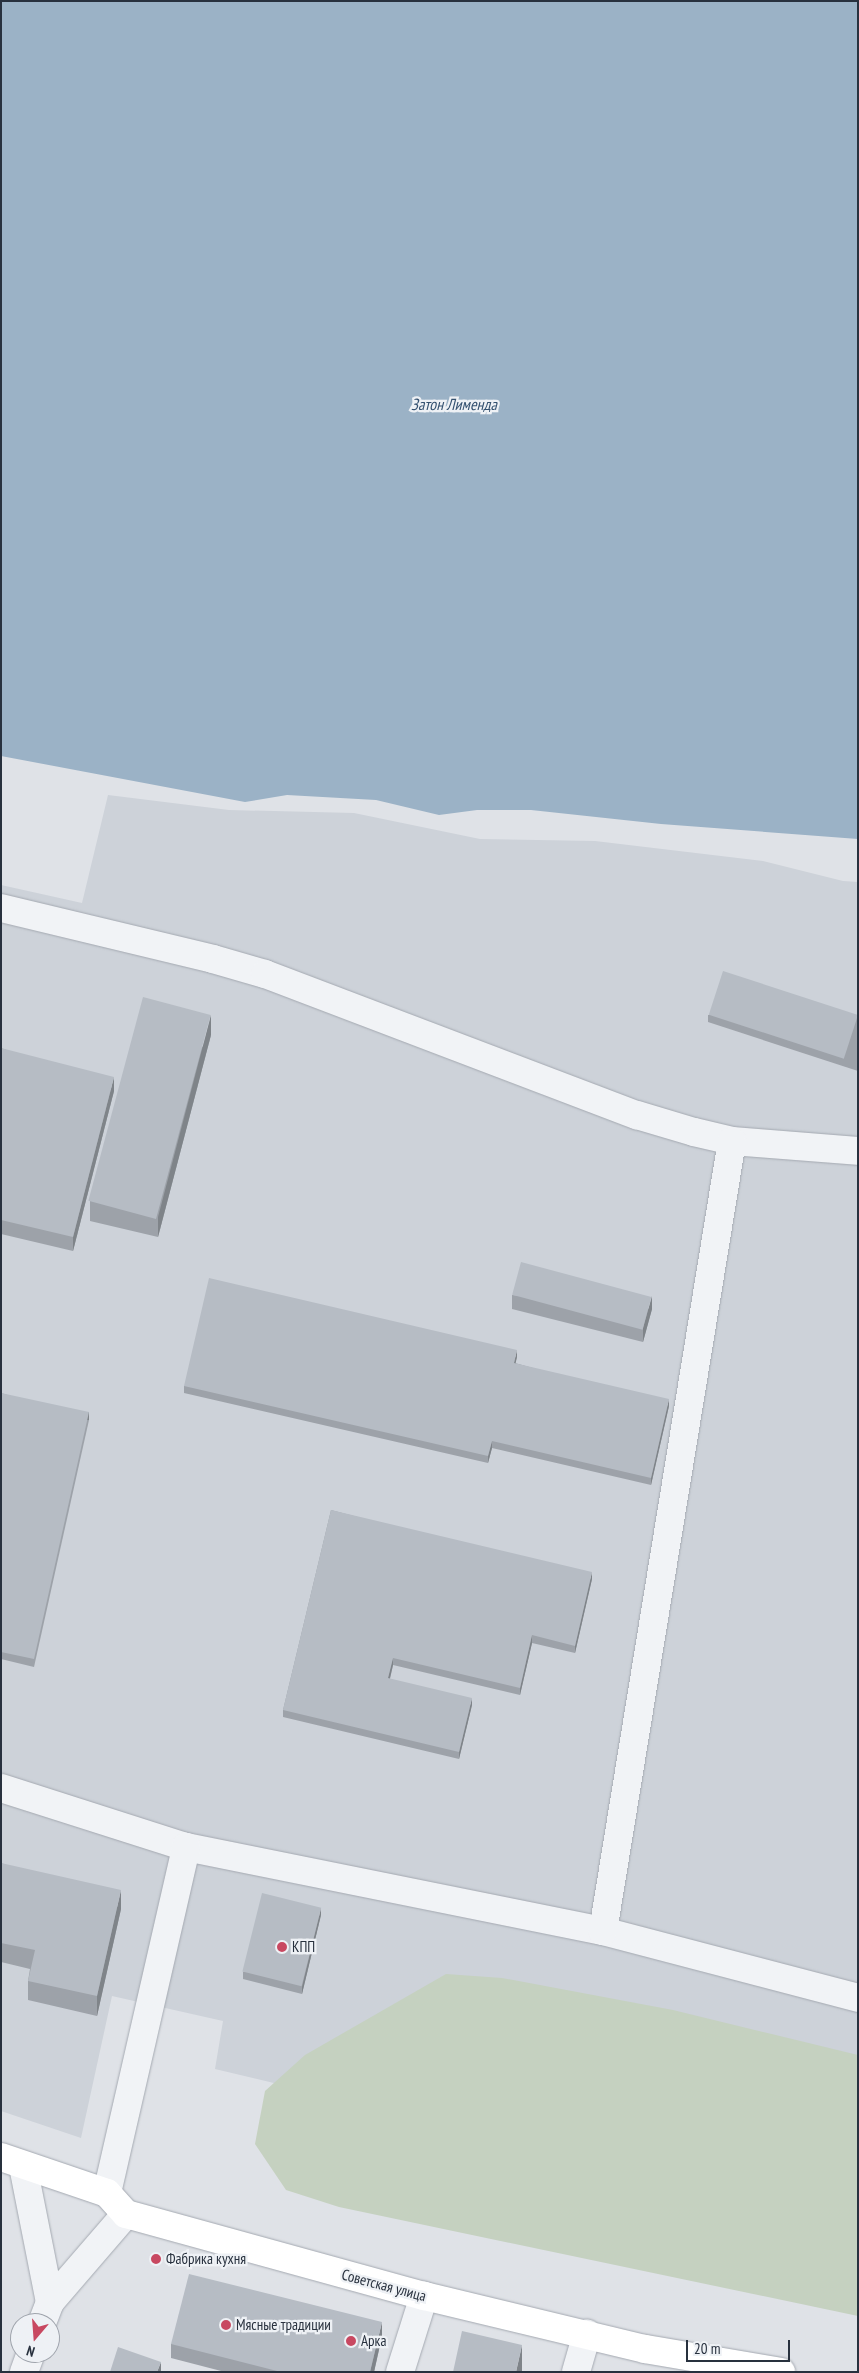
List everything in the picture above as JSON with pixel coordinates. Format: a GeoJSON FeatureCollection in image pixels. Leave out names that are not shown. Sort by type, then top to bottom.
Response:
{"type":"FeatureCollection","features":[{"type":"Feature","properties":{"kind":"main road"},"geometry":{"type":"LineString","coordinates":[[12,2162],[107,2192],[126,2214]]}},
{"type":"Feature","properties":{"kind":"main road","name":"Советская улица"},"geometry":{"type":"LineString","coordinates":[[126,2214],[424,2296],[645,2349],[781,2372]]}},
{"type":"Feature","properties":{"kind":"street"},"geometry":{"type":"LineString","coordinates":[[1,908],[213,959],[265,974],[637,1114],[732,1141],[858,1151]]}},
{"type":"Feature","properties":{"kind":"street"},"geometry":{"type":"LineString","coordinates":[[603,1932],[732,1141]]}},
{"type":"Feature","properties":{"kind":"street"},"geometry":{"type":"LineString","coordinates":[[1,1788],[186,1847],[603,1932],[858,1998]]}},
{"type":"Feature","properties":{"kind":"street"},"geometry":{"type":"LineString","coordinates":[[107,2192],[186,1847]]}},
{"type":"Feature","properties":{"kind":"street"},"geometry":{"type":"LineString","coordinates":[[12,2162],[46,2312]]}},
{"type":"Feature","properties":{"kind":"street"},"geometry":{"type":"LineString","coordinates":[[46,2312],[126,2214]]}},
{"type":"Feature","properties":{"kind":"street"},"geometry":{"type":"LineString","coordinates":[[400,2372],[424,2296]]}},
{"type":"Feature","properties":{"kind":"street"},"geometry":{"type":"LineString","coordinates":[[576,2372],[587,2334]]}},
{"type":"Feature","properties":{"kind":"shaded area"},"geometry":{"type":"Polygon","coordinates":[[[108,795],[229,810],[354,813],[480,839],[595,841],[763,861],[843,881],[858,882],[858,2223],[215,2069],[223,2021],[112,1996],[81,2138],[1,2111],[1,885],[82,903],[108,795]]]}},
{"type":"Feature","properties":{"kind":"green space"},"geometry":{"type":"Polygon","coordinates":[[[446,1974],[502,1978],[673,2010],[858,2055],[858,2316],[339,2207],[286,2190],[255,2144],[265,2091],[305,2055],[446,1974]]]}},
{"type":"Feature","properties":{"kind":"water","name":"Затон Лименда"},"geometry":{"type":"Polygon","coordinates":[[[1,1],[858,1],[858,839],[661,824],[531,810],[477,810],[439,815],[376,800],[287,795],[245,802],[1,756],[1,1]]]}},
{"type":"Feature","properties":{"kind":"building"},"geometry":{"type":"Polygon","coordinates":[[[723,971],[858,1015],[844,1059],[709,1015],[723,971]]]}},
{"type":"Feature","properties":{"kind":"building"},"geometry":{"type":"Polygon","coordinates":[[[143,997],[211,1015],[156,1219],[88,1201],[143,997]]]}},
{"type":"Feature","properties":{"kind":"building"},"geometry":{"type":"Polygon","coordinates":[[[1,1048],[114,1077],[73,1237],[1,1220],[1,1048]]]}},
{"type":"Feature","properties":{"kind":"building"},"geometry":{"type":"Polygon","coordinates":[[[521,1262],[651,1297],[643,1330],[512,1295],[521,1262]]]}},
{"type":"Feature","properties":{"kind":"building"},"geometry":{"type":"Polygon","coordinates":[[[209,1278],[517,1350],[514,1363],[669,1399],[651,1478],[492,1441],[488,1456],[184,1386],[209,1278]]]}},
{"type":"Feature","properties":{"kind":"building"},"geometry":{"type":"Polygon","coordinates":[[[1,1393],[89,1412],[34,1659],[1,1652],[1,1393]]]}},
{"type":"Feature","properties":{"kind":"building"},"geometry":{"type":"Polygon","coordinates":[[[331,1510],[592,1572],[575,1646],[532,1635],[520,1688],[393,1658],[388,1678],[472,1698],[459,1752],[283,1710],[331,1510]]]}},
{"type":"Feature","properties":{"kind":"building"},"geometry":{"type":"Polygon","coordinates":[[[1,1863],[121,1890],[97,1996],[28,1981],[35,1950],[1,1943],[1,1863]]]}},
{"type":"Feature","properties":{"kind":"building","name":"КПП"},"geometry":{"type":"Polygon","coordinates":[[[262,1893],[321,1908],[302,1986],[242,1972],[262,1893]]]}},
{"type":"Feature","properties":{"kind":"building"},"geometry":{"type":"Polygon","coordinates":[[[189,2274],[382,2322],[370,2372],[281,2372],[171,2344],[189,2274]]]}},
{"type":"Feature","properties":{"kind":"building"},"geometry":{"type":"Polygon","coordinates":[[[462,2331],[522,2345],[516,2372],[453,2372],[462,2331]]]}},
{"type":"Feature","properties":{"kind":"building"},"geometry":{"type":"Polygon","coordinates":[[[118,2347],[161,2362],[157,2372],[110,2372],[118,2347]]]}},
{"type":"Feature","properties":{"kind":"place","name":"КПП"},"geometry":{"type":"Point","coordinates":[282,1947]}},
{"type":"Feature","properties":{"kind":"place","name":"Фабрика кухня"},"geometry":{"type":"Point","coordinates":[156,2259]}},
{"type":"Feature","properties":{"kind":"place","name":"Мясные традиции"},"geometry":{"type":"Point","coordinates":[226,2325]}},
{"type":"Feature","properties":{"kind":"place","name":"Арка"},"geometry":{"type":"Point","coordinates":[351,2341]}}]}
